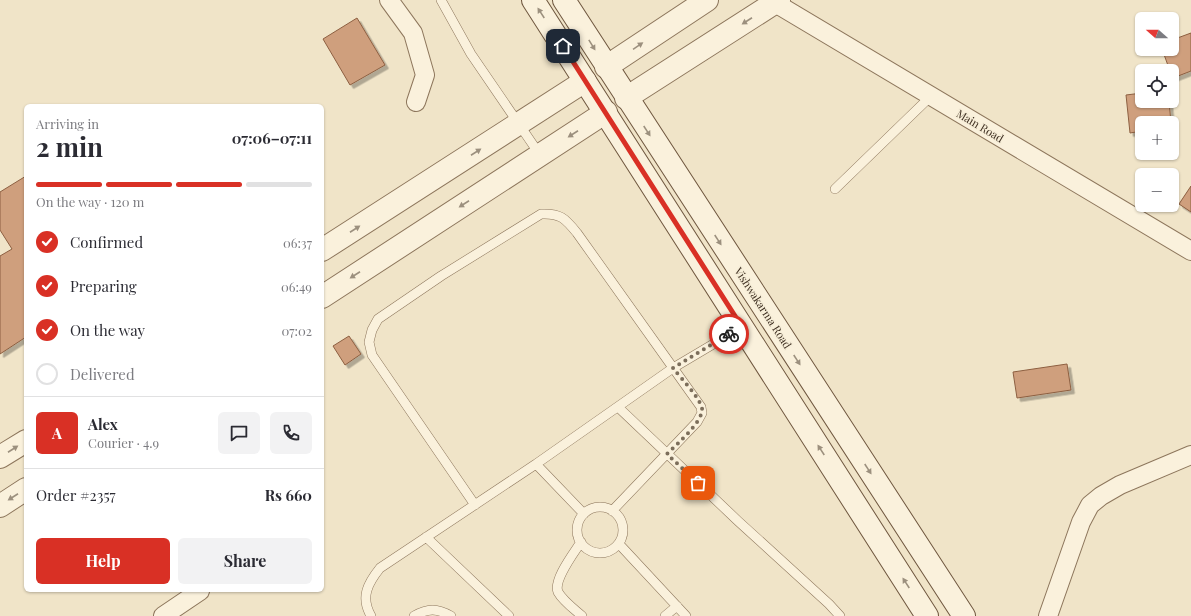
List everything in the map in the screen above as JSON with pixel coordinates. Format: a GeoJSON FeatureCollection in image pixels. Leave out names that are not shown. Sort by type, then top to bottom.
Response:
{"type":"FeatureCollection","features":[{"type":"Feature","properties":{"kind":"main road"},"geometry":{"type":"LineString","coordinates":[[533,0],[927,616]]}},
{"type":"Feature","properties":{"kind":"main road","name":"Vishwakarma Road"},"geometry":{"type":"LineString","coordinates":[[564,0],[626,98],[964,616]]}},
{"type":"Feature","properties":{"kind":"main road"},"geometry":{"type":"LineString","coordinates":[[606,67],[707,0]]}},
{"type":"Feature","properties":{"kind":"main road"},"geometry":{"type":"LineString","coordinates":[[626,98],[774,1]]}},
{"type":"Feature","properties":{"kind":"main road"},"geometry":{"type":"LineString","coordinates":[[324,249],[585,81]]}},
{"type":"Feature","properties":{"kind":"main road"},"geometry":{"type":"LineString","coordinates":[[324,295],[606,112]]}},
{"type":"Feature","properties":{"kind":"main road"},"geometry":{"type":"LineString","coordinates":[[0,457],[24,442]]}},
{"type":"Feature","properties":{"kind":"main road"},"geometry":{"type":"LineString","coordinates":[[0,506],[24,490]]}},
{"type":"Feature","properties":{"kind":"street"},"geometry":{"type":"LineString","coordinates":[[389,0],[413,33],[425,75],[416,102]]}},
{"type":"Feature","properties":{"kind":"street","name":"Main Road"},"geometry":{"type":"LineString","coordinates":[[774,1],[930,97],[1191,251]]}},
{"type":"Feature","properties":{"kind":"street"},"geometry":{"type":"LineString","coordinates":[[1048,616],[1081,522],[1090,505],[1101,496],[1120,485],[1191,455]]}},
{"type":"Feature","properties":{"kind":"street"},"geometry":{"type":"LineString","coordinates":[[163,616],[199,592]]}},
{"type":"Feature","properties":{"kind":"lane"},"geometry":{"type":"LineString","coordinates":[[441,0],[471,54],[540,155]]}},
{"type":"Feature","properties":{"kind":"lane"},"geometry":{"type":"LineString","coordinates":[[835,189],[930,97]]}},
{"type":"Feature","properties":{"kind":"lane"},"geometry":{"type":"LineString","coordinates":[[475,505],[372,355],[369,342],[372,330],[378,319],[440,276],[541,214],[555,213],[568,221],[702,407],[702,413],[697,422],[612,511]]}},
{"type":"Feature","properties":{"kind":"lane"},"geometry":{"type":"LineString","coordinates":[[371,616],[365,598],[369,583],[380,568],[536,464],[673,368],[742,327]]}},
{"type":"Feature","properties":{"kind":"lane"},"geometry":{"type":"LineString","coordinates":[[618,407],[840,616]]}},
{"type":"Feature","properties":{"kind":"lane"},"geometry":{"type":"LineString","coordinates":[[536,464],[584,514]]}},
{"type":"Feature","properties":{"kind":"lane"},"geometry":{"type":"LineString","coordinates":[[598,507],[612,511],[622,522],[622,537],[619,544],[607,552],[592,552],[581,542],[578,527],[584,514],[598,507]]}},
{"type":"Feature","properties":{"kind":"lane"},"geometry":{"type":"LineString","coordinates":[[426,538],[509,616]]}},
{"type":"Feature","properties":{"kind":"lane"},"geometry":{"type":"LineString","coordinates":[[581,542],[559,577],[556,585],[558,592],[564,600],[582,616]]}},
{"type":"Feature","properties":{"kind":"lane"},"geometry":{"type":"LineString","coordinates":[[619,544],[686,616]]}},
{"type":"Feature","properties":{"kind":"lane"},"geometry":{"type":"LineString","coordinates":[[665,616],[677,606]]}},
{"type":"Feature","properties":{"kind":"lane"},"geometry":{"type":"LineString","coordinates":[[414,616],[425,610],[437,609],[451,616]]}},
{"type":"Feature","properties":{"kind":"building"},"geometry":{"type":"Polygon","coordinates":[[[357,18],[385,65],[350,85],[323,39],[357,18]]]}},
{"type":"Feature","properties":{"kind":"building"},"geometry":{"type":"Polygon","coordinates":[[[1191,33],[1191,71],[1179,76],[1179,64],[1167,64],[1165,56],[1179,56],[1179,37],[1191,33]]]}},
{"type":"Feature","properties":{"kind":"building"},"geometry":{"type":"Polygon","coordinates":[[[1135,94],[1135,108],[1170,108],[1170,116],[1135,116],[1135,132],[1130,133],[1126,95],[1135,94]]]}},
{"type":"Feature","properties":{"kind":"building"},"geometry":{"type":"Polygon","coordinates":[[[24,177],[24,338],[0,354],[0,256],[12,249],[0,230],[0,192],[24,177]]]}},
{"type":"Feature","properties":{"kind":"building"},"geometry":{"type":"Polygon","coordinates":[[[1191,186],[1191,212],[1179,204],[1191,186]]]}},
{"type":"Feature","properties":{"kind":"building"},"geometry":{"type":"Polygon","coordinates":[[[349,336],[361,354],[345,365],[333,346],[349,336]]]}},
{"type":"Feature","properties":{"kind":"building"},"geometry":{"type":"Polygon","coordinates":[[[1067,364],[1071,390],[1017,398],[1013,372],[1067,364]]]}},
{"type":"Feature","properties":{"kind":"way so far"},"geometry":{"type":"LineString","coordinates":[[698,483],[667,454],[697,422],[702,413],[702,407],[698,400],[673,368],[729,334]]}},
{"type":"Feature","properties":{"kind":"route"},"geometry":{"type":"LineString","coordinates":[[563,46],[742,327],[729,334]]}}]}
